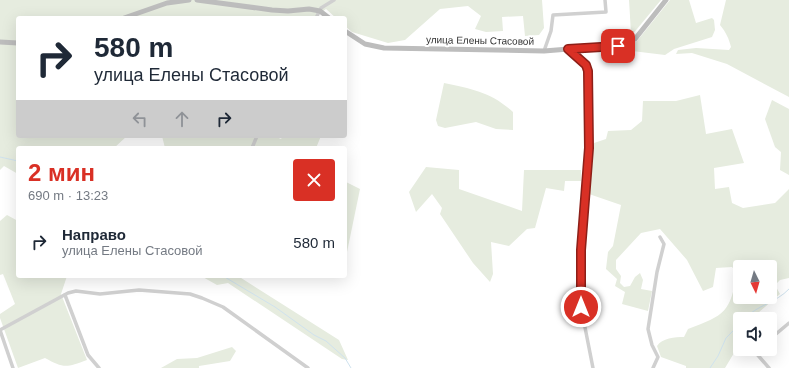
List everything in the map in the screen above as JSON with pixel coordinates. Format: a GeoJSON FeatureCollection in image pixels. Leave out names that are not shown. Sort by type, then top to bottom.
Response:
{"type":"FeatureCollection","features":[{"type":"Feature","properties":{"kind":"main road"},"geometry":{"type":"LineString","coordinates":[[130,16],[167,3],[189,0]]}},
{"type":"Feature","properties":{"kind":"main road"},"geometry":{"type":"LineString","coordinates":[[197,0],[272,10],[309,9],[320,11],[326,16]]}},
{"type":"Feature","properties":{"kind":"main road","name":"улица Елены Стасовой"},"geometry":{"type":"LineString","coordinates":[[347,32],[365,44],[384,48],[544,50],[618,46],[635,39],[666,0]]}},
{"type":"Feature","properties":{"kind":"main road"},"geometry":{"type":"LineString","coordinates":[[0,42],[16,43]]}},
{"type":"Feature","properties":{"kind":"street"},"geometry":{"type":"LineString","coordinates":[[317,16],[320,11],[334,0]]}},
{"type":"Feature","properties":{"kind":"street"},"geometry":{"type":"LineString","coordinates":[[544,50],[551,31],[553,15],[606,12],[605,0]]}},
{"type":"Feature","properties":{"kind":"street"},"geometry":{"type":"LineString","coordinates":[[568,49],[586,65],[588,71],[589,148],[581,250],[581,307],[592,368]]}},
{"type":"Feature","properties":{"kind":"street"},"geometry":{"type":"LineString","coordinates":[[654,368],[658,357],[652,345],[648,329],[657,272],[664,244],[660,237]]}},
{"type":"Feature","properties":{"kind":"street"},"geometry":{"type":"LineString","coordinates":[[13,368],[0,330],[65,295],[76,291],[100,294],[140,290],[190,294],[223,307],[308,368]]}},
{"type":"Feature","properties":{"kind":"street"},"geometry":{"type":"LineString","coordinates":[[65,295],[88,355],[99,368]]}},
{"type":"Feature","properties":{"kind":"street"},"geometry":{"type":"LineString","coordinates":[[777,333],[789,323]]}},
{"type":"Feature","properties":{"kind":"street"},"geometry":{"type":"LineString","coordinates":[[759,356],[769,368]]}},
{"type":"Feature","properties":{"kind":"shaded area"},"geometry":{"type":"Polygon","coordinates":[[[0,0],[542,0],[544,28],[539,35],[525,36],[523,16],[502,17],[503,31],[486,32],[475,29],[481,16],[468,6],[440,9],[405,40],[388,43],[352,32],[347,28],[347,16],[334,16],[326,9],[317,16],[16,16],[16,138],[125,138],[116,146],[16,146],[16,173],[4,166],[0,170],[0,0]]]}},
{"type":"Feature","properties":{"kind":"shaded area"},"geometry":{"type":"Polygon","coordinates":[[[629,0],[661,0],[632,35],[631,33],[629,0]]]}},
{"type":"Feature","properties":{"kind":"shaded area"},"geometry":{"type":"Polygon","coordinates":[[[670,0],[689,0],[696,23],[712,18],[714,20],[715,30],[712,37],[674,49],[665,55],[624,50],[624,47],[637,41],[670,0]]]}},
{"type":"Feature","properties":{"kind":"shaded area"},"geometry":{"type":"Polygon","coordinates":[[[726,0],[789,0],[789,97],[727,64],[692,53],[676,54],[678,50],[696,48],[729,50],[731,47],[729,41],[726,33],[720,25],[726,0]]]}},
{"type":"Feature","properties":{"kind":"shaded area"},"geometry":{"type":"Polygon","coordinates":[[[444,83],[481,92],[505,105],[513,112],[513,130],[496,129],[476,122],[445,128],[438,126],[436,120],[444,83]]]}},
{"type":"Feature","properties":{"kind":"shaded area"},"geometry":{"type":"Polygon","coordinates":[[[700,95],[706,134],[732,129],[744,163],[714,168],[715,189],[729,187],[732,203],[743,208],[775,203],[789,189],[789,278],[780,280],[777,283],[777,260],[733,260],[733,268],[716,268],[713,287],[703,291],[687,260],[660,229],[641,233],[616,260],[616,269],[621,276],[620,283],[624,287],[630,286],[635,277],[640,273],[643,280],[641,289],[652,291],[648,311],[622,304],[625,292],[615,286],[617,279],[606,269],[608,252],[613,246],[621,205],[589,194],[594,143],[606,139],[608,131],[631,130],[642,121],[643,101],[676,101],[700,95]]]}},
{"type":"Feature","properties":{"kind":"shaded area"},"geometry":{"type":"Polygon","coordinates":[[[772,100],[789,109],[789,175],[780,170],[781,152],[775,147],[765,119],[772,100]]]}},
{"type":"Feature","properties":{"kind":"shaded area"},"geometry":{"type":"Polygon","coordinates":[[[162,138],[320,138],[317,146],[164,146],[162,138]]]}},
{"type":"Feature","properties":{"kind":"shaded area"},"geometry":{"type":"Polygon","coordinates":[[[426,167],[459,170],[459,189],[522,211],[524,170],[581,170],[581,181],[565,181],[564,191],[546,188],[535,228],[527,229],[509,246],[491,242],[493,274],[490,282],[473,263],[440,214],[442,208],[432,194],[416,212],[409,192],[426,167]]]}},
{"type":"Feature","properties":{"kind":"shaded area"},"geometry":{"type":"Polygon","coordinates":[[[347,182],[360,189],[347,252],[347,182]]]}},
{"type":"Feature","properties":{"kind":"shaded area"},"geometry":{"type":"Polygon","coordinates":[[[7,215],[16,220],[16,278],[66,278],[61,294],[87,360],[65,366],[56,364],[45,358],[18,368],[0,318],[0,314],[15,304],[3,274],[0,275],[0,221],[7,215]]]}},
{"type":"Feature","properties":{"kind":"shaded area"},"geometry":{"type":"Polygon","coordinates":[[[205,278],[241,278],[339,340],[348,360],[342,359],[228,283],[217,285],[205,278]]]}},
{"type":"Feature","properties":{"kind":"shaded area"},"geometry":{"type":"Polygon","coordinates":[[[777,289],[780,294],[777,297],[777,289]]]}},
{"type":"Feature","properties":{"kind":"shaded area"},"geometry":{"type":"Polygon","coordinates":[[[733,292],[733,304],[768,304],[759,312],[733,312],[733,355],[725,368],[686,368],[686,366],[661,357],[657,346],[659,343],[673,338],[684,337],[688,329],[718,316],[724,311],[732,297],[733,292]]]}},
{"type":"Feature","properties":{"kind":"shaded area"},"geometry":{"type":"Polygon","coordinates":[[[232,347],[236,351],[230,361],[199,366],[199,368],[161,368],[177,359],[197,358],[232,347]]]}},
{"type":"Feature","properties":{"kind":"waterway"},"geometry":{"type":"LineString","coordinates":[[0,157],[16,161]]}},
{"type":"Feature","properties":{"kind":"waterway"},"geometry":{"type":"LineString","coordinates":[[226,278],[275,307],[314,335],[326,341],[345,358],[351,368]]}},
{"type":"Feature","properties":{"kind":"waterway"},"geometry":{"type":"LineString","coordinates":[[752,312],[778,298],[789,289]]}},
{"type":"Feature","properties":{"kind":"waterway"},"geometry":{"type":"LineString","coordinates":[[710,368],[718,356],[726,338],[733,331]]}},
{"type":"Feature","properties":{"kind":"route"},"geometry":{"type":"LineString","coordinates":[[581,307],[581,250],[589,148],[588,69],[586,65],[568,49],[618,46]]}}]}
